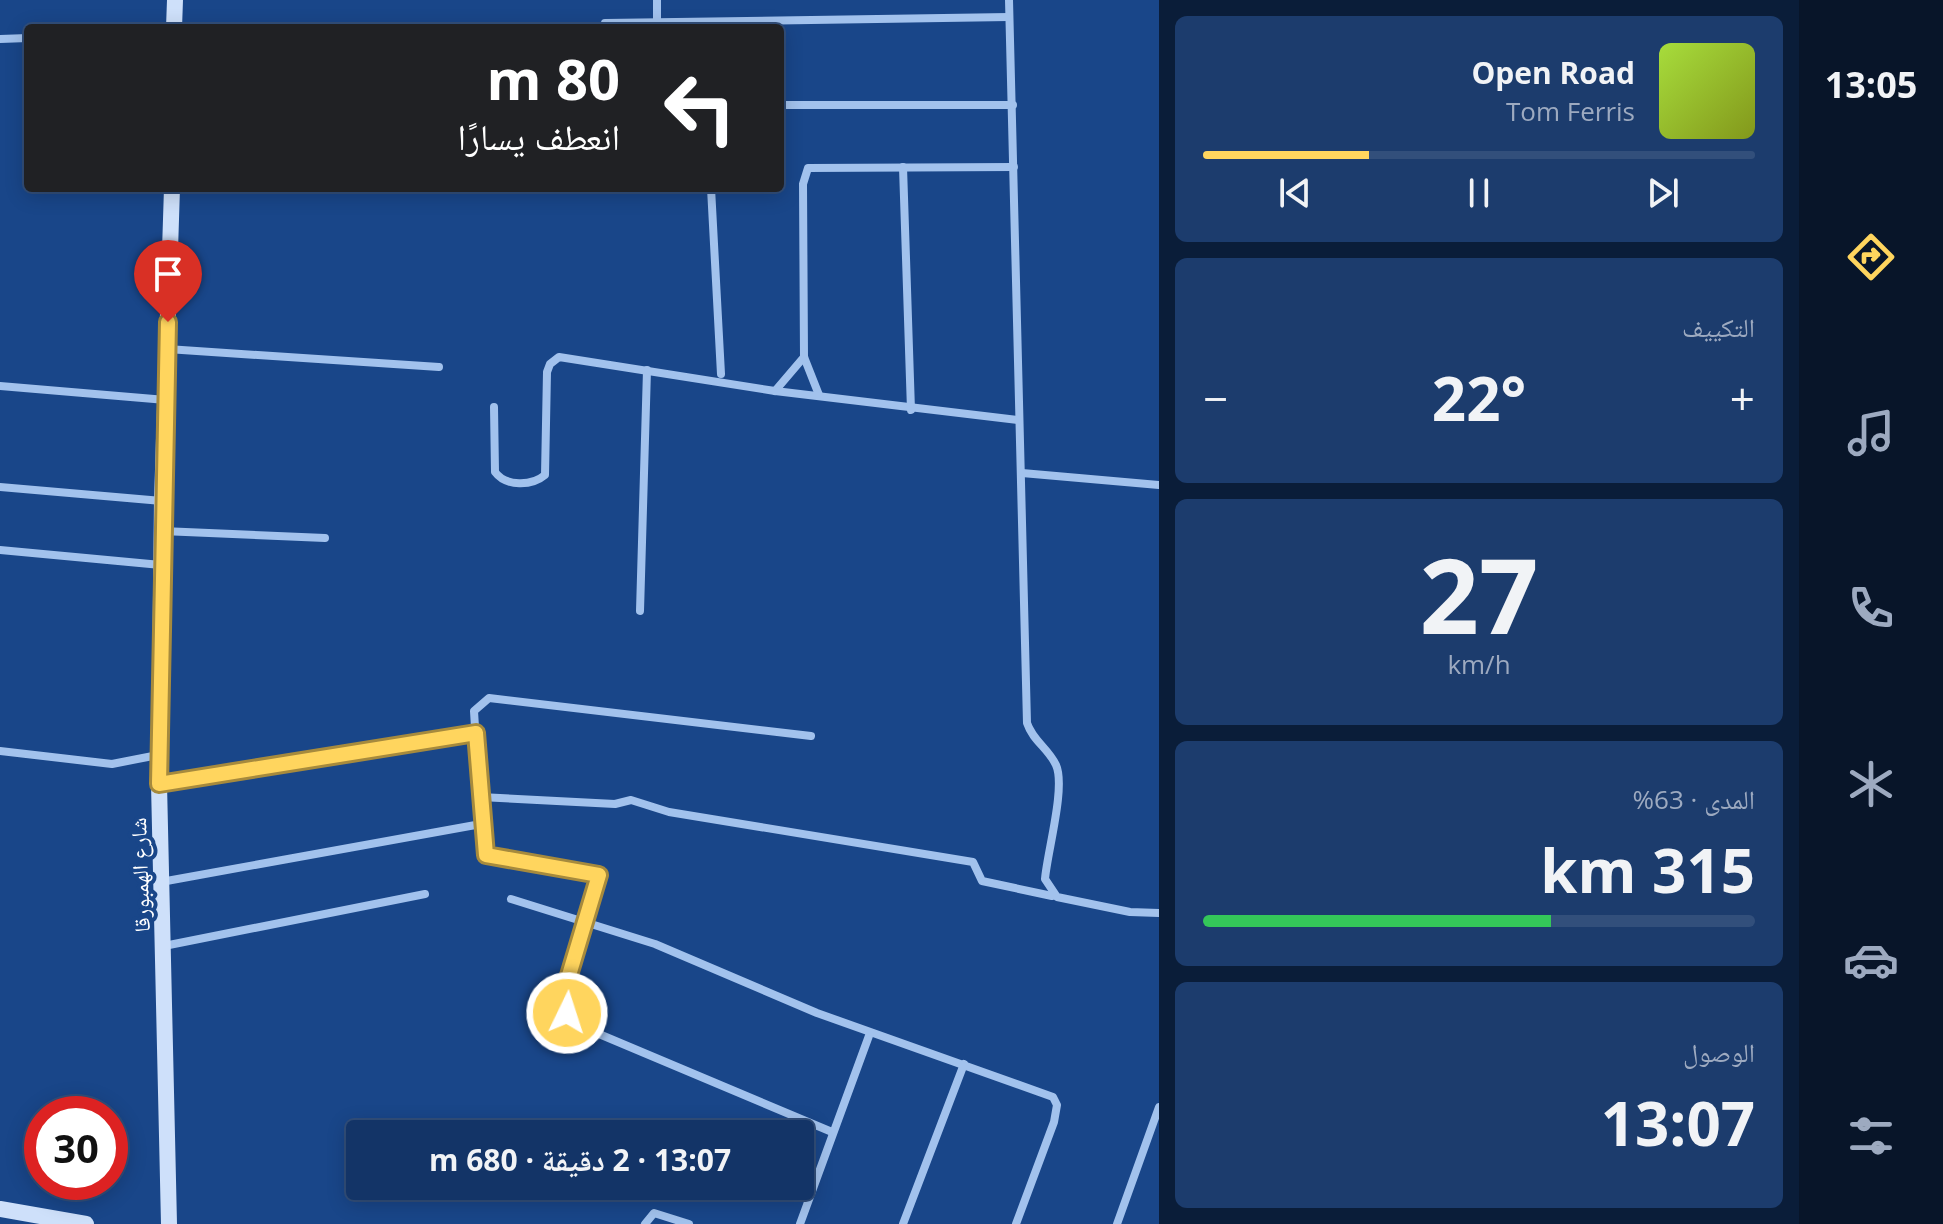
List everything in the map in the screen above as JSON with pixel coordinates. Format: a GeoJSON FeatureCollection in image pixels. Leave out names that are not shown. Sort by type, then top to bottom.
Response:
{"type":"FeatureCollection","features":[{"type":"Feature","properties":{"kind":"street"},"geometry":{"type":"LineString","coordinates":[[174,24],[175,0]]}},
{"type":"Feature","properties":{"kind":"street"},"geometry":{"type":"LineString","coordinates":[[657,0],[657,24]]}},
{"type":"Feature","properties":{"kind":"street"},"geometry":{"type":"LineString","coordinates":[[1009,0],[1027,723],[1033,739],[1057,767],[1058,786],[1045,879],[1057,897]]}},
{"type":"Feature","properties":{"kind":"street"},"geometry":{"type":"LineString","coordinates":[[701,24],[1009,17]]}},
{"type":"Feature","properties":{"kind":"street"},"geometry":{"type":"LineString","coordinates":[[605,23],[631,24]]}},
{"type":"Feature","properties":{"kind":"street"},"geometry":{"type":"LineString","coordinates":[[0,39],[24,38]]}},
{"type":"Feature","properties":{"kind":"street"},"geometry":{"type":"LineString","coordinates":[[784,105],[1013,105]]}},
{"type":"Feature","properties":{"kind":"street"},"geometry":{"type":"LineString","coordinates":[[903,167],[911,410]]}},
{"type":"Feature","properties":{"kind":"street"},"geometry":{"type":"LineString","coordinates":[[819,395],[804,357],[803,184],[808,168],[1014,167]]}},
{"type":"Feature","properties":{"kind":"street","name":"شارع الهمبورقا"},"geometry":{"type":"LineString","coordinates":[[169,1224],[159,754],[162,501],[172,192]]}},
{"type":"Feature","properties":{"kind":"street"},"geometry":{"type":"LineString","coordinates":[[711,192],[721,374]]}},
{"type":"Feature","properties":{"kind":"street"},"geometry":{"type":"LineString","coordinates":[[167,349],[439,367]]}},
{"type":"Feature","properties":{"kind":"street"},"geometry":{"type":"LineString","coordinates":[[775,391],[804,357]]}},
{"type":"Feature","properties":{"kind":"street"},"geometry":{"type":"LineString","coordinates":[[494,407],[495,472],[505,481],[534,482],[545,475],[547,468],[547,372],[554,359],[573,358],[911,410],[1018,420]]}},
{"type":"Feature","properties":{"kind":"street"},"geometry":{"type":"LineString","coordinates":[[640,611],[647,370]]}},
{"type":"Feature","properties":{"kind":"street"},"geometry":{"type":"LineString","coordinates":[[0,386],[166,400]]}},
{"type":"Feature","properties":{"kind":"street"},"geometry":{"type":"LineString","coordinates":[[1022,473],[1159,485]]}},
{"type":"Feature","properties":{"kind":"street"},"geometry":{"type":"LineString","coordinates":[[0,487],[162,501]]}},
{"type":"Feature","properties":{"kind":"street"},"geometry":{"type":"LineString","coordinates":[[162,531],[325,538]]}},
{"type":"Feature","properties":{"kind":"street"},"geometry":{"type":"LineString","coordinates":[[0,550],[161,565]]}},
{"type":"Feature","properties":{"kind":"street"},"geometry":{"type":"LineString","coordinates":[[811,736],[489,698],[474,711],[481,824],[486,855],[599,875],[564,992],[567,1013],[580,1026],[832,1132]]}},
{"type":"Feature","properties":{"kind":"street"},"geometry":{"type":"LineString","coordinates":[[159,784],[476,733]]}},
{"type":"Feature","properties":{"kind":"street"},"geometry":{"type":"LineString","coordinates":[[0,751],[112,764],[159,754]]}},
{"type":"Feature","properties":{"kind":"street"},"geometry":{"type":"LineString","coordinates":[[480,797],[615,804],[631,800],[669,812],[973,862],[982,881],[1130,912],[1159,913]]}},
{"type":"Feature","properties":{"kind":"street"},"geometry":{"type":"LineString","coordinates":[[161,882],[481,824]]}},
{"type":"Feature","properties":{"kind":"street"},"geometry":{"type":"LineString","coordinates":[[164,946],[425,894]]}},
{"type":"Feature","properties":{"kind":"street"},"geometry":{"type":"LineString","coordinates":[[511,899],[538,910],[586,920],[655,944],[870,1033],[1053,1097],[1057,1105],[1016,1224]]}},
{"type":"Feature","properties":{"kind":"street"},"geometry":{"type":"LineString","coordinates":[[800,1224],[870,1033]]}},
{"type":"Feature","properties":{"kind":"street"},"geometry":{"type":"LineString","coordinates":[[903,1224],[964,1064]]}},
{"type":"Feature","properties":{"kind":"street"},"geometry":{"type":"LineString","coordinates":[[1117,1224],[1159,1107]]}},
{"type":"Feature","properties":{"kind":"street"},"geometry":{"type":"LineString","coordinates":[[0,1209],[86,1224]]}},
{"type":"Feature","properties":{"kind":"street"},"geometry":{"type":"LineString","coordinates":[[645,1224],[654,1213],[689,1224]]}},
{"type":"Feature","properties":{"kind":"route"},"geometry":{"type":"LineString","coordinates":[[168,322],[162,501],[159,784],[476,733],[481,824],[486,855],[599,875],[564,992],[567,1013]]}}]}
